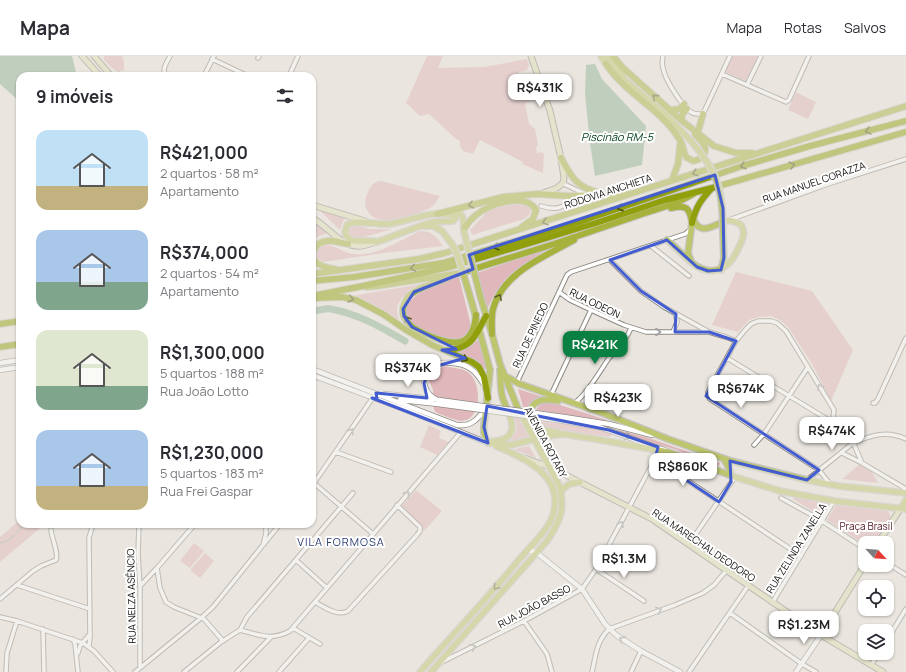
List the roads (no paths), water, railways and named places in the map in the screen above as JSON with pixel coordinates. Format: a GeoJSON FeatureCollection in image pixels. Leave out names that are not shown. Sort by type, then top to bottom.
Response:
{"type":"FeatureCollection","features":[{"type":"Feature","properties":{"kind":"highway"},"geometry":{"type":"LineString","coordinates":[[613,56],[623,68],[681,120],[714,146],[736,154],[759,153]]}},
{"type":"Feature","properties":{"kind":"highway"},"geometry":{"type":"LineString","coordinates":[[606,64],[617,80],[664,119],[679,138],[686,157],[693,160],[701,158],[704,154],[705,146],[689,126]]}},
{"type":"Feature","properties":{"kind":"highway","name":"RODOVIA ANCHIETA"},"geometry":{"type":"LineString","coordinates":[[316,273],[432,257],[638,193],[672,180],[906,106]]}},
{"type":"Feature","properties":{"kind":"highway"},"geometry":{"type":"LineString","coordinates":[[671,110],[686,107]]}},
{"type":"Feature","properties":{"kind":"highway"},"geometry":{"type":"LineString","coordinates":[[681,120],[686,107]]}},
{"type":"Feature","properties":{"kind":"highway"},"geometry":{"type":"LineString","coordinates":[[698,132],[703,114]]}},
{"type":"Feature","properties":{"kind":"highway","name":"RODOVIA ANCHIETA"},"geometry":{"type":"LineString","coordinates":[[316,281],[354,277],[443,263],[582,221],[742,166],[810,146],[906,121]]}},
{"type":"Feature","properties":{"kind":"highway"},"geometry":{"type":"LineString","coordinates":[[316,296],[450,267],[596,223],[665,200],[712,188],[906,132]]}},
{"type":"Feature","properties":{"kind":"highway"},"geometry":{"type":"LineString","coordinates":[[672,180],[680,158],[679,138]]}},
{"type":"Feature","properties":{"kind":"highway"},"geometry":{"type":"LineString","coordinates":[[561,158],[571,177],[580,185],[592,191],[612,195]]}},
{"type":"Feature","properties":{"kind":"highway"},"geometry":{"type":"LineString","coordinates":[[692,224],[699,202],[712,188]]}},
{"type":"Feature","properties":{"kind":"highway"},"geometry":{"type":"LineString","coordinates":[[476,315],[472,334],[461,342],[453,343],[442,342],[420,332],[409,324],[404,316],[403,310],[406,301],[414,292],[458,273],[676,203],[700,191]]}},
{"type":"Feature","properties":{"kind":"highway"},"geometry":{"type":"LineString","coordinates":[[437,214],[503,197],[536,194],[590,196],[638,193]]}},
{"type":"Feature","properties":{"kind":"highway"},"geometry":{"type":"LineString","coordinates":[[464,231],[473,217],[489,207],[510,201],[526,202],[535,207],[535,213],[529,222],[517,231]]}},
{"type":"Feature","properties":{"kind":"highway"},"geometry":{"type":"LineString","coordinates":[[642,214],[681,206],[689,210],[692,224]]}},
{"type":"Feature","properties":{"kind":"highway"},"geometry":{"type":"LineString","coordinates":[[492,334],[493,309],[508,282],[524,269],[588,232]]}},
{"type":"Feature","properties":{"kind":"highway"},"geometry":{"type":"LineString","coordinates":[[316,247],[318,244],[328,240],[348,244]]}},
{"type":"Feature","properties":{"kind":"highway"},"geometry":{"type":"LineString","coordinates":[[316,262],[324,266],[339,269]]}},
{"type":"Feature","properties":{"kind":"highway"},"geometry":{"type":"LineString","coordinates":[[358,287],[377,286],[458,273]]}},
{"type":"Feature","properties":{"kind":"highway"},"geometry":{"type":"LineString","coordinates":[[316,297],[342,297],[356,300],[377,310],[406,330],[442,350],[476,364],[484,377],[488,398]]}},
{"type":"Feature","properties":{"kind":"highway"},"geometry":{"type":"LineString","coordinates":[[442,350],[459,349],[465,347],[476,335],[486,316]]}},
{"type":"Feature","properties":{"kind":"highway"},"geometry":{"type":"LineString","coordinates":[[0,324],[16,322]]}},
{"type":"Feature","properties":{"kind":"highway"},"geometry":{"type":"LineString","coordinates":[[0,347],[16,345]]}},
{"type":"Feature","properties":{"kind":"main road"},"geometry":{"type":"LineString","coordinates":[[82,56],[96,72]]}},
{"type":"Feature","properties":{"kind":"main road"},"geometry":{"type":"LineString","coordinates":[[94,56],[108,72]]}},
{"type":"Feature","properties":{"kind":"main road"},"geometry":{"type":"LineString","coordinates":[[531,56],[550,111],[564,178],[560,185],[544,193],[536,194]]}},
{"type":"Feature","properties":{"kind":"main road"},"geometry":{"type":"LineString","coordinates":[[601,56],[606,64],[666,115],[698,150],[713,171],[718,180],[723,208],[724,258],[720,270]]}},
{"type":"Feature","properties":{"kind":"main road"},"geometry":{"type":"LineString","coordinates":[[607,56],[630,83]]}},
{"type":"Feature","properties":{"kind":"main road"},"geometry":{"type":"LineString","coordinates":[[316,206],[371,224]]}},
{"type":"Feature","properties":{"kind":"main road","name":"AVENIDA ROTARY"},"geometry":{"type":"LineString","coordinates":[[431,672],[537,553],[556,528],[560,518],[563,502],[561,491],[550,467],[518,409],[500,364],[481,299],[464,231],[462,214],[456,212],[444,214]]}},
{"type":"Feature","properties":{"kind":"main road"},"geometry":{"type":"LineString","coordinates":[[316,221],[348,244],[358,246],[377,242],[430,222],[453,221],[456,219],[453,216],[437,214],[394,224],[379,225],[350,223],[346,228],[345,234],[353,241],[371,240],[377,242]]}},
{"type":"Feature","properties":{"kind":"main road"},"geometry":{"type":"LineString","coordinates":[[666,240],[692,264],[708,271],[720,270],[731,262],[743,239],[744,232],[741,225],[727,221],[705,229],[695,223],[692,224],[688,253],[692,264]]}},
{"type":"Feature","properties":{"kind":"main road"},"geometry":{"type":"LineString","coordinates":[[420,226],[436,227],[442,231],[457,253],[480,328],[490,370],[484,427],[488,443]]}},
{"type":"Feature","properties":{"kind":"main road"},"geometry":{"type":"LineString","coordinates":[[488,443],[506,439],[511,434],[512,430],[512,424],[502,393],[500,364]]}},
{"type":"Feature","properties":{"kind":"main road"},"geometry":{"type":"LineString","coordinates":[[505,376],[520,384],[551,396],[605,414],[724,459],[831,485],[906,493]]}},
{"type":"Feature","properties":{"kind":"main road"},"geometry":{"type":"LineString","coordinates":[[574,404],[544,399],[535,403],[531,409],[530,418],[535,426],[564,434],[668,452],[733,479],[834,502],[903,508]]}},
{"type":"Feature","properties":{"kind":"main road"},"geometry":{"type":"LineString","coordinates":[[488,443],[511,445],[547,436],[564,434]]}},
{"type":"Feature","properties":{"kind":"main road","name":"RUA MARECHAL DEODORO"},"geometry":{"type":"LineString","coordinates":[[488,443],[550,467],[657,522],[726,571],[821,635],[883,672]]}},
{"type":"Feature","properties":{"kind":"main road","name":"AVENIDA ROTARY"},"geometry":{"type":"LineString","coordinates":[[420,672],[550,523],[555,501],[550,482],[541,471],[508,451]]}},
{"type":"Feature","properties":{"kind":"main road"},"geometry":{"type":"LineString","coordinates":[[724,459],[733,479]]}},
{"type":"Feature","properties":{"kind":"main road"},"geometry":{"type":"LineString","coordinates":[[561,491],[570,484],[580,482]]}},
{"type":"Feature","properties":{"kind":"main road"},"geometry":{"type":"LineString","coordinates":[[883,536],[903,508],[906,500]]}},
{"type":"Feature","properties":{"kind":"main road"},"geometry":{"type":"LineString","coordinates":[[821,635],[860,572]]}},
{"type":"Feature","properties":{"kind":"street"},"geometry":{"type":"LineString","coordinates":[[164,72],[170,56]]}},
{"type":"Feature","properties":{"kind":"street"},"geometry":{"type":"LineString","coordinates":[[291,72],[298,56]]}},
{"type":"Feature","properties":{"kind":"street"},"geometry":{"type":"LineString","coordinates":[[663,56],[662,63],[665,75],[686,107],[696,114],[703,114],[730,56]]}},
{"type":"Feature","properties":{"kind":"street"},"geometry":{"type":"LineString","coordinates":[[747,85],[761,56]]}},
{"type":"Feature","properties":{"kind":"street"},"geometry":{"type":"LineString","coordinates":[[722,74],[783,102],[786,102],[789,100],[809,56]]}},
{"type":"Feature","properties":{"kind":"street"},"geometry":{"type":"LineString","coordinates":[[206,72],[213,58],[240,72]]}},
{"type":"Feature","properties":{"kind":"street","name":"RUA MANUEL CORAZZA"},"geometry":{"type":"LineString","coordinates":[[727,221],[828,184],[906,159]]}},
{"type":"Feature","properties":{"kind":"street"},"geometry":{"type":"LineString","coordinates":[[560,185],[590,196]]}},
{"type":"Feature","properties":{"kind":"street"},"geometry":{"type":"LineString","coordinates":[[541,206],[552,209],[560,208],[567,203],[570,196]]}},
{"type":"Feature","properties":{"kind":"street"},"geometry":{"type":"LineString","coordinates":[[558,292],[565,279],[571,272],[685,234],[692,224]]}},
{"type":"Feature","properties":{"kind":"street"},"geometry":{"type":"LineString","coordinates":[[651,246],[689,276]]}},
{"type":"Feature","properties":{"kind":"street"},"geometry":{"type":"LineString","coordinates":[[610,260],[641,291],[676,314],[709,332],[736,341]]}},
{"type":"Feature","properties":{"kind":"street","name":"RUA ODEON"},"geometry":{"type":"LineString","coordinates":[[558,292],[570,300],[591,310],[632,328],[646,332],[709,332]]}},
{"type":"Feature","properties":{"kind":"street","name":"RUA DE PINEDO"},"geometry":{"type":"LineString","coordinates":[[520,384],[518,380],[558,292]]}},
{"type":"Feature","properties":{"kind":"street"},"geometry":{"type":"LineString","coordinates":[[551,396],[591,310]]}},
{"type":"Feature","properties":{"kind":"street"},"geometry":{"type":"LineString","coordinates":[[673,332],[677,322],[676,314]]}},
{"type":"Feature","properties":{"kind":"street"},"geometry":{"type":"LineString","coordinates":[[830,421],[833,418],[834,410],[786,331],[777,323],[771,321],[758,321],[751,324],[736,341],[709,387],[708,396],[819,470],[831,485]]}},
{"type":"Feature","properties":{"kind":"street"},"geometry":{"type":"LineString","coordinates":[[574,404],[587,391],[608,359],[627,339],[632,328]]}},
{"type":"Feature","properties":{"kind":"street"},"geometry":{"type":"LineString","coordinates":[[873,403],[875,403],[878,399],[906,338]]}},
{"type":"Feature","properties":{"kind":"street"},"geometry":{"type":"LineString","coordinates":[[727,358],[830,421],[850,435],[862,463]]}},
{"type":"Feature","properties":{"kind":"street"},"geometry":{"type":"LineString","coordinates":[[0,363],[16,361]]}},
{"type":"Feature","properties":{"kind":"street"},"geometry":{"type":"LineString","coordinates":[[438,401],[431,397],[424,383],[428,370],[432,366],[440,363],[453,363],[468,367],[474,372],[487,390]]}},
{"type":"Feature","properties":{"kind":"street"},"geometry":{"type":"LineString","coordinates":[[754,445],[764,434],[808,367]]}},
{"type":"Feature","properties":{"kind":"street"},"geometry":{"type":"LineString","coordinates":[[0,370],[16,368]]}},
{"type":"Feature","properties":{"kind":"street"},"geometry":{"type":"LineString","coordinates":[[316,370],[461,425],[475,421],[486,406]]}},
{"type":"Feature","properties":{"kind":"street"},"geometry":{"type":"LineString","coordinates":[[316,377],[372,398],[438,401]]}},
{"type":"Feature","properties":{"kind":"street"},"geometry":{"type":"LineString","coordinates":[[316,480],[376,393]]}},
{"type":"Feature","properties":{"kind":"street"},"geometry":{"type":"LineString","coordinates":[[376,393],[609,424],[668,439]]}},
{"type":"Feature","properties":{"kind":"street","name":"RUA MARECHAL DEODORO"},"geometry":{"type":"LineString","coordinates":[[372,398],[488,443]]}},
{"type":"Feature","properties":{"kind":"street"},"geometry":{"type":"LineString","coordinates":[[564,419],[604,428],[642,443],[660,447],[668,452]]}},
{"type":"Feature","properties":{"kind":"street"},"geometry":{"type":"LineString","coordinates":[[240,630],[271,637],[278,637],[293,628],[461,432]]}},
{"type":"Feature","properties":{"kind":"street"},"geometry":{"type":"LineString","coordinates":[[807,480],[853,443],[871,436],[888,433],[906,439]]}},
{"type":"Feature","properties":{"kind":"street","name":"RUA JOÃO BASSO"},"geometry":{"type":"LineString","coordinates":[[437,664],[524,621],[582,589],[596,569],[630,508],[655,459],[657,453],[656,449]]}},
{"type":"Feature","properties":{"kind":"street"},"geometry":{"type":"LineString","coordinates":[[336,452],[392,472]]}},
{"type":"Feature","properties":{"kind":"street"},"geometry":{"type":"LineString","coordinates":[[842,453],[906,489]]}},
{"type":"Feature","properties":{"kind":"street"},"geometry":{"type":"LineString","coordinates":[[655,459],[801,556]]}},
{"type":"Feature","properties":{"kind":"street"},"geometry":{"type":"LineString","coordinates":[[689,544],[719,502],[733,479]]}},
{"type":"Feature","properties":{"kind":"street"},"geometry":{"type":"LineString","coordinates":[[316,486],[373,534]]}},
{"type":"Feature","properties":{"kind":"street"},"geometry":{"type":"LineString","coordinates":[[184,672],[223,641],[240,630],[247,617],[353,493]]}},
{"type":"Feature","properties":{"kind":"street"},"geometry":{"type":"LineString","coordinates":[[781,498],[823,521],[858,544]]}},
{"type":"Feature","properties":{"kind":"street","name":"RUA ZELINDA ZANELLA"},"geometry":{"type":"LineString","coordinates":[[772,602],[834,502]]}},
{"type":"Feature","properties":{"kind":"street"},"geometry":{"type":"LineString","coordinates":[[315,602],[342,614],[348,611],[417,535],[420,531],[420,527],[397,505]]}},
{"type":"Feature","properties":{"kind":"street"},"geometry":{"type":"LineString","coordinates":[[89,646],[89,538],[92,528]]}},
{"type":"Feature","properties":{"kind":"street","name":"RUA NELZA ASÊNCIO"},"geometry":{"type":"LineString","coordinates":[[139,528],[140,668]]}},
{"type":"Feature","properties":{"kind":"street"},"geometry":{"type":"LineString","coordinates":[[140,586],[192,528]]}},
{"type":"Feature","properties":{"kind":"street"},"geometry":{"type":"LineString","coordinates":[[262,546],[266,528]]}},
{"type":"Feature","properties":{"kind":"street"},"geometry":{"type":"LineString","coordinates":[[269,528],[271,530],[276,530]]}},
{"type":"Feature","properties":{"kind":"street"},"geometry":{"type":"LineString","coordinates":[[0,599],[38,568],[56,560],[57,555],[53,543],[52,530]]}},
{"type":"Feature","properties":{"kind":"street"},"geometry":{"type":"LineString","coordinates":[[135,672],[201,618],[218,601],[276,530]]}},
{"type":"Feature","properties":{"kind":"street"},"geometry":{"type":"LineString","coordinates":[[528,550],[537,553],[582,589],[609,629],[616,635],[680,672]]}},
{"type":"Feature","properties":{"kind":"street"},"geometry":{"type":"LineString","coordinates":[[296,560],[327,588]]}},
{"type":"Feature","properties":{"kind":"street"},"geometry":{"type":"LineString","coordinates":[[894,567],[906,575]]}},
{"type":"Feature","properties":{"kind":"street"},"geometry":{"type":"LineString","coordinates":[[157,568],[162,593],[166,602],[206,621],[223,641]]}},
{"type":"Feature","properties":{"kind":"street"},"geometry":{"type":"LineString","coordinates":[[596,569],[644,601]]}},
{"type":"Feature","properties":{"kind":"street"},"geometry":{"type":"LineString","coordinates":[[592,672],[598,644],[602,636],[609,629],[703,593],[714,585],[726,571]]}},
{"type":"Feature","properties":{"kind":"street"},"geometry":{"type":"LineString","coordinates":[[17,585],[90,609]]}},
{"type":"Feature","properties":{"kind":"street"},"geometry":{"type":"LineString","coordinates":[[689,672],[748,586]]}},
{"type":"Feature","properties":{"kind":"street"},"geometry":{"type":"LineString","coordinates":[[894,629],[906,609]]}},
{"type":"Feature","properties":{"kind":"street"},"geometry":{"type":"LineString","coordinates":[[730,613],[802,664],[816,672]]}},
{"type":"Feature","properties":{"kind":"street"},"geometry":{"type":"LineString","coordinates":[[0,617],[43,629],[83,643],[89,646],[113,672]]}},
{"type":"Feature","properties":{"kind":"street"},"geometry":{"type":"LineString","coordinates":[[6,672],[7,653],[17,621]]}},
{"type":"Feature","properties":{"kind":"street"},"geometry":{"type":"LineString","coordinates":[[524,621],[547,654],[552,672]]}},
{"type":"Feature","properties":{"kind":"street"},"geometry":{"type":"LineString","coordinates":[[293,628],[320,644]]}},
{"type":"Feature","properties":{"kind":"street"},"geometry":{"type":"LineString","coordinates":[[43,629],[44,672]]}},
{"type":"Feature","properties":{"kind":"street"},"geometry":{"type":"LineString","coordinates":[[76,658],[78,649],[90,635]]}},
{"type":"Feature","properties":{"kind":"street"},"geometry":{"type":"LineString","coordinates":[[796,672],[821,635]]}},
{"type":"Feature","properties":{"kind":"street"},"geometry":{"type":"LineString","coordinates":[[237,672],[271,637]]}},
{"type":"Feature","properties":{"kind":"street"},"geometry":{"type":"LineString","coordinates":[[279,672],[308,638]]}},
{"type":"Feature","properties":{"kind":"street"},"geometry":{"type":"LineString","coordinates":[[73,639],[75,644],[78,672]]}},
{"type":"Feature","properties":{"kind":"street"},"geometry":{"type":"LineString","coordinates":[[631,672],[641,650]]}},
{"type":"Feature","properties":{"kind":"street"},"geometry":{"type":"LineString","coordinates":[[871,665],[874,660]]}},
{"type":"Feature","properties":{"kind":"water"},"geometry":{"type":"Polygon","coordinates":[[[0,56],[72,56],[76,72],[16,72],[16,98],[0,84],[0,56]]]}},
{"type":"Feature","properties":{"kind":"water","name":"Piscinão RM-5"},"geometry":{"type":"Polygon","coordinates":[[[595,64],[602,79],[646,126],[642,165],[595,176],[585,94],[586,65],[595,64]]]}},
{"type":"Feature","properties":{"kind":"waterway"},"geometry":{"type":"LineString","coordinates":[[316,311],[329,309],[351,314],[378,326],[405,341]]}},
{"type":"Feature","properties":{"kind":"waterway"},"geometry":{"type":"LineString","coordinates":[[0,543],[11,538],[21,528]]}},
{"type":"Feature","properties":{"kind":"district","name":"VILA FORMOSA"},"geometry":{"type":"Point","coordinates":[341,541]}},
{"type":"Feature","properties":{"kind":"park label","name":"Praça Brasil"},"geometry":{"type":"Point","coordinates":[866,526]}}]}
